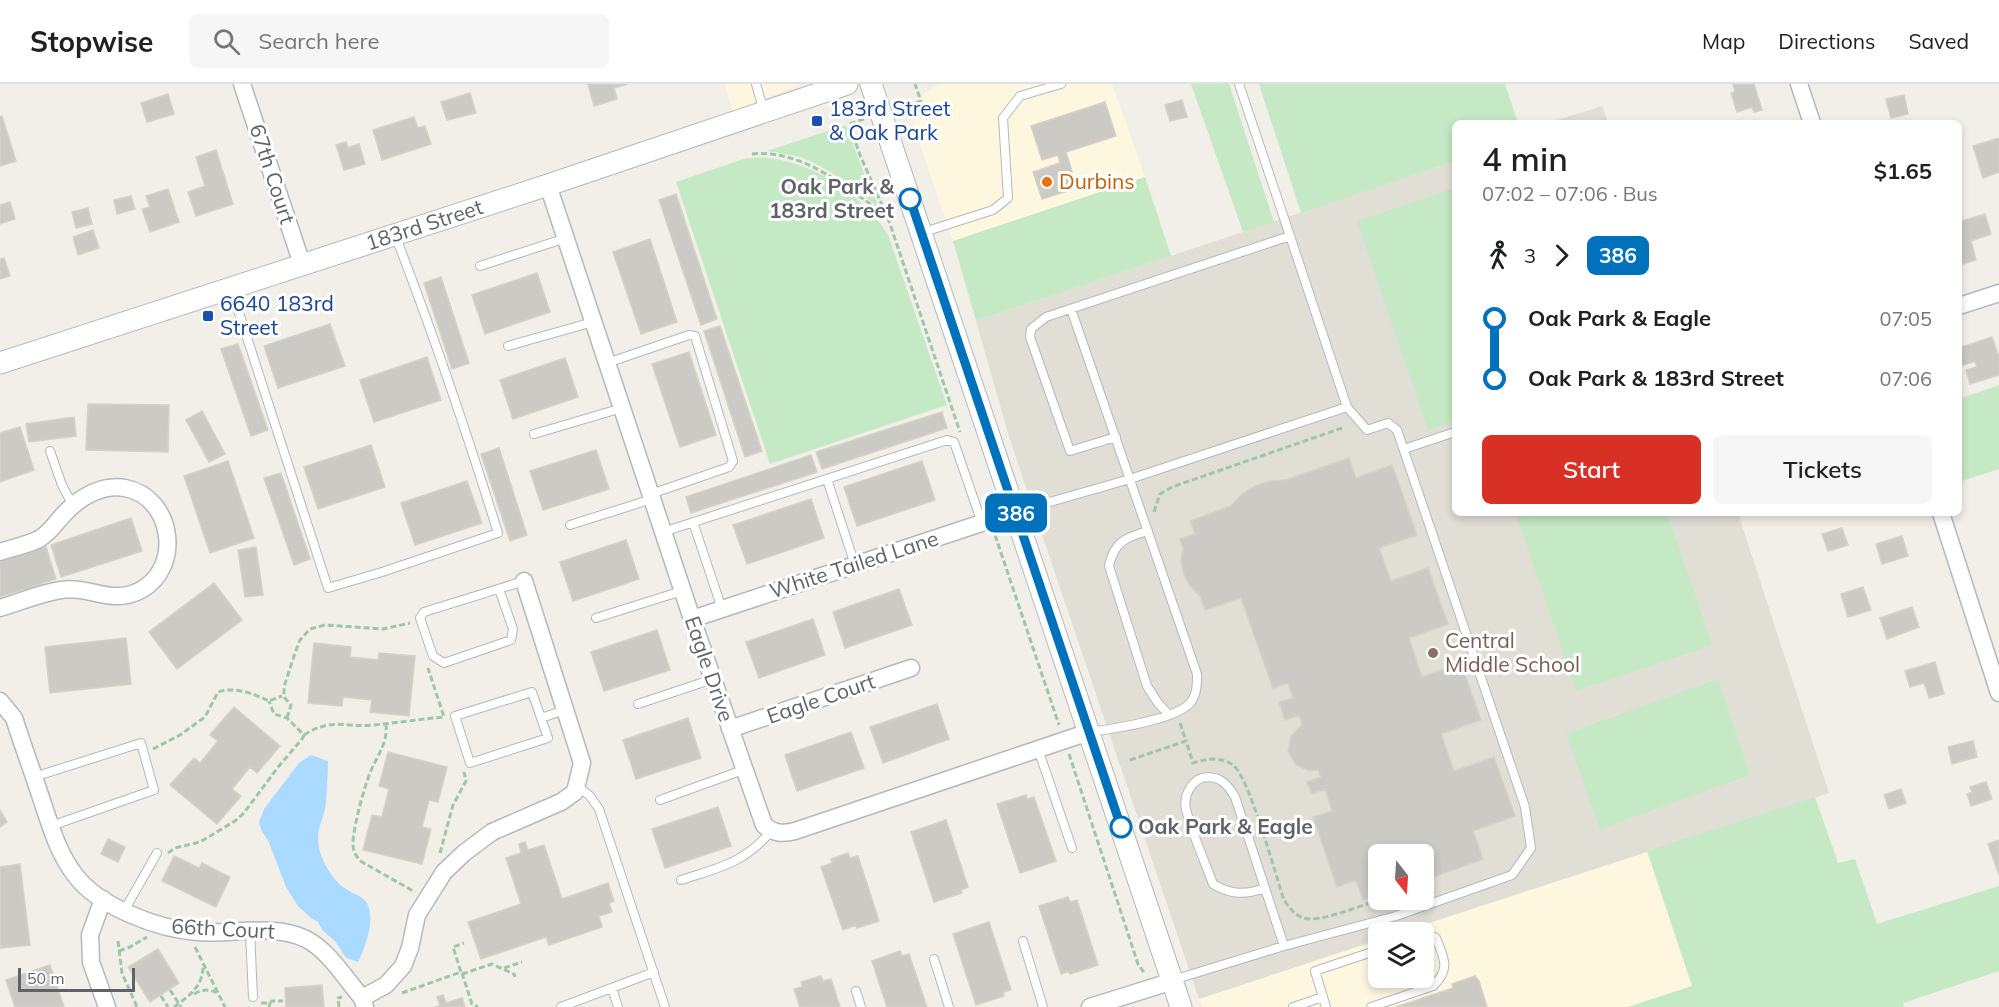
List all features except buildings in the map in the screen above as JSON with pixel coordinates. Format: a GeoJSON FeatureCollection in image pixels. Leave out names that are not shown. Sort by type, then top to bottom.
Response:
{"type":"FeatureCollection","features":[{"type":"Feature","properties":{"kind":"street","name":"67th Court"},"geometry":{"type":"LineString","coordinates":[[242,84],[302,264]]}},
{"type":"Feature","properties":{"kind":"street","name":"183rd Street"},"geometry":{"type":"LineString","coordinates":[[0,363],[548,185],[847,84]]}},
{"type":"Feature","properties":{"kind":"street"},"geometry":{"type":"LineString","coordinates":[[871,84],[1181,1007]]}},
{"type":"Feature","properties":{"kind":"street"},"geometry":{"type":"LineString","coordinates":[[1799,84],[1811,120]]}},
{"type":"Feature","properties":{"kind":"street","name":"Eagle Drive"},"geometry":{"type":"LineString","coordinates":[[548,185],[743,770],[760,818],[771,831]]}},
{"type":"Feature","properties":{"kind":"street"},"geometry":{"type":"LineString","coordinates":[[1962,305],[1999,293]]}},
{"type":"Feature","properties":{"kind":"street"},"geometry":{"type":"LineString","coordinates":[[0,552],[39,539],[53,528],[73,506],[92,493],[124,488],[143,494],[157,508],[166,526],[168,545],[166,562],[158,577],[141,590],[120,597],[62,589],[0,608]]}},
{"type":"Feature","properties":{"kind":"street","name":"White Tailed Lane"},"geometry":{"type":"LineString","coordinates":[[692,619],[1015,512]]}},
{"type":"Feature","properties":{"kind":"street"},"geometry":{"type":"LineString","coordinates":[[1942,516],[1999,693]]}},
{"type":"Feature","properties":{"kind":"street"},"geometry":{"type":"LineString","coordinates":[[358,1001],[386,985],[403,966],[410,948],[417,915],[444,872],[492,831],[561,802],[575,792],[582,763],[524,581]]}},
{"type":"Feature","properties":{"kind":"street","name":"Eagle Court"},"geometry":{"type":"LineString","coordinates":[[730,729],[911,668]]}},
{"type":"Feature","properties":{"kind":"street","name":"66th Court"},"geometry":{"type":"LineString","coordinates":[[0,701],[14,718],[60,853],[76,877],[93,893],[124,911],[164,926],[197,932],[281,932],[303,938],[319,947],[358,1001]]}},
{"type":"Feature","properties":{"kind":"street"},"geometry":{"type":"LineString","coordinates":[[771,831],[783,834],[795,831],[1089,732]]}},
{"type":"Feature","properties":{"kind":"street"},"geometry":{"type":"LineString","coordinates":[[103,898],[90,935],[91,962],[107,1007]]}},
{"type":"Feature","properties":{"kind":"street"},"geometry":{"type":"LineString","coordinates":[[1090,1007],[1173,981]]}},
{"type":"Feature","properties":{"kind":"lane"},"geometry":{"type":"LineString","coordinates":[[756,84],[765,112]]}},
{"type":"Feature","properties":{"kind":"lane"},"geometry":{"type":"LineString","coordinates":[[921,233],[993,210],[1008,198],[1003,118],[1020,96],[1061,84]]}},
{"type":"Feature","properties":{"kind":"lane"},"geometry":{"type":"LineString","coordinates":[[1173,981],[1284,946],[1396,916],[1512,875],[1531,848],[1525,807],[1397,430],[1388,423],[1367,430],[1347,407],[1239,84]]}},
{"type":"Feature","properties":{"kind":"lane"},"geometry":{"type":"LineString","coordinates":[[231,288],[328,588],[382,572],[498,533],[467,434],[419,297],[394,235]]}},
{"type":"Feature","properties":{"kind":"lane"},"geometry":{"type":"LineString","coordinates":[[1116,437],[1070,451],[1030,337],[1031,329],[1046,317],[1290,236]]}},
{"type":"Feature","properties":{"kind":"lane"},"geometry":{"type":"LineString","coordinates":[[480,266],[566,238]]}},
{"type":"Feature","properties":{"kind":"lane"},"geometry":{"type":"LineString","coordinates":[[1071,309],[1197,674],[1196,691],[1190,704],[1168,714],[1126,727],[1089,732]]}},
{"type":"Feature","properties":{"kind":"lane"},"geometry":{"type":"LineString","coordinates":[[508,346],[593,322]]}},
{"type":"Feature","properties":{"kind":"lane"},"geometry":{"type":"LineString","coordinates":[[570,525],[733,464],[734,460],[695,336],[690,335],[607,363]]}},
{"type":"Feature","properties":{"kind":"lane"},"geometry":{"type":"LineString","coordinates":[[1015,512],[1130,480],[1347,407]]}},
{"type":"Feature","properties":{"kind":"lane"},"geometry":{"type":"LineString","coordinates":[[534,435],[622,408]]}},
{"type":"Feature","properties":{"kind":"lane"},"geometry":{"type":"LineString","coordinates":[[1404,449],[1452,433]]}},
{"type":"Feature","properties":{"kind":"lane"},"geometry":{"type":"LineString","coordinates":[[663,532],[947,440],[954,442],[986,521]]}},
{"type":"Feature","properties":{"kind":"lane"},"geometry":{"type":"LineString","coordinates":[[50,451],[62,485],[73,506]]}},
{"type":"Feature","properties":{"kind":"lane"},"geometry":{"type":"LineString","coordinates":[[827,479],[855,565]]}},
{"type":"Feature","properties":{"kind":"lane"},"geometry":{"type":"LineString","coordinates":[[693,522],[722,609]]}},
{"type":"Feature","properties":{"kind":"lane"},"geometry":{"type":"LineString","coordinates":[[1148,531],[1127,538],[1119,544],[1111,552],[1108,566],[1148,686],[1168,714]]}},
{"type":"Feature","properties":{"kind":"lane"},"geometry":{"type":"LineString","coordinates":[[498,589],[513,629],[511,640],[444,663],[433,656],[420,618],[424,612],[498,589],[524,581]]}},
{"type":"Feature","properties":{"kind":"lane"},"geometry":{"type":"LineString","coordinates":[[596,618],[682,591]]}},
{"type":"Feature","properties":{"kind":"lane"},"geometry":{"type":"LineString","coordinates":[[639,704],[713,679]]}},
{"type":"Feature","properties":{"kind":"lane"},"geometry":{"type":"LineString","coordinates":[[532,692],[541,718],[548,738],[470,763],[455,716],[532,692]]}},
{"type":"Feature","properties":{"kind":"lane"},"geometry":{"type":"LineString","coordinates":[[541,718],[565,710]]}},
{"type":"Feature","properties":{"kind":"lane"},"geometry":{"type":"LineString","coordinates":[[34,777],[141,742],[154,790],[51,826]]}},
{"type":"Feature","properties":{"kind":"lane"},"geometry":{"type":"LineString","coordinates":[[1038,749],[1072,848]]}},
{"type":"Feature","properties":{"kind":"lane"},"geometry":{"type":"LineString","coordinates":[[660,800],[743,770]]}},
{"type":"Feature","properties":{"kind":"lane"},"geometry":{"type":"LineString","coordinates":[[1265,888],[1240,894],[1224,891],[1213,884],[1186,808],[1188,791],[1202,777],[1217,777],[1228,786],[1235,797],[1265,888],[1284,946]]}},
{"type":"Feature","properties":{"kind":"lane"},"geometry":{"type":"LineString","coordinates":[[577,786],[590,796],[600,809],[665,1007]]}},
{"type":"Feature","properties":{"kind":"lane"},"geometry":{"type":"LineString","coordinates":[[681,880],[733,863],[759,846],[771,831]]}},
{"type":"Feature","properties":{"kind":"lane"},"geometry":{"type":"LineString","coordinates":[[124,911],[161,854]]}},
{"type":"Feature","properties":{"kind":"lane"},"geometry":{"type":"LineString","coordinates":[[250,932],[256,1000]]}},
{"type":"Feature","properties":{"kind":"lane"},"geometry":{"type":"LineString","coordinates":[[1434,937],[1445,960],[1445,972],[1434,985]]}},
{"type":"Feature","properties":{"kind":"lane"},"geometry":{"type":"LineString","coordinates":[[1023,941],[1043,1007]]}},
{"type":"Feature","properties":{"kind":"lane"},"geometry":{"type":"LineString","coordinates":[[1326,1007],[1315,971],[1368,953]]}},
{"type":"Feature","properties":{"kind":"lane"},"geometry":{"type":"LineString","coordinates":[[934,959],[949,1007]]}},
{"type":"Feature","properties":{"kind":"lane"},"geometry":{"type":"LineString","coordinates":[[566,1006],[654,972]]}},
{"type":"Feature","properties":{"kind":"lane"},"geometry":{"type":"LineString","coordinates":[[612,987],[618,1007]]}},
{"type":"Feature","properties":{"kind":"lane"},"geometry":{"type":"LineString","coordinates":[[1371,1007],[1427,988]]}},
{"type":"Feature","properties":{"kind":"lane"},"geometry":{"type":"LineString","coordinates":[[856,991],[861,1007]]}},
{"type":"Feature","properties":{"kind":"lane"},"geometry":{"type":"LineString","coordinates":[[1293,1007],[1323,997]]}},
{"type":"Feature","properties":{"kind":"path"},"geometry":{"type":"LineString","coordinates":[[915,84],[921,101]]}},
{"type":"Feature","properties":{"kind":"path"},"geometry":{"type":"LineString","coordinates":[[849,123],[886,215],[962,438]]}},
{"type":"Feature","properties":{"kind":"path"},"geometry":{"type":"LineString","coordinates":[[752,154],[782,156],[802,162],[840,181],[886,215]]}},
{"type":"Feature","properties":{"kind":"path"},"geometry":{"type":"LineString","coordinates":[[1155,522],[1154,513],[1160,494],[1172,487],[1345,428]]}},
{"type":"Feature","properties":{"kind":"path"},"geometry":{"type":"LineString","coordinates":[[986,521],[1064,741],[1138,964],[1145,973],[1150,988]]}},
{"type":"Feature","properties":{"kind":"path"},"geometry":{"type":"LineString","coordinates":[[149,751],[180,735],[205,717],[218,692],[225,689],[243,691],[269,701],[282,697],[300,640],[310,629],[325,625],[383,630],[413,622]]}},
{"type":"Feature","properties":{"kind":"path"},"geometry":{"type":"LineString","coordinates":[[161,854],[200,842],[235,821],[243,814],[304,735],[333,723],[362,726],[444,717],[427,664]]}},
{"type":"Feature","properties":{"kind":"path"},"geometry":{"type":"LineString","coordinates":[[283,694],[291,705],[287,718]]}},
{"type":"Feature","properties":{"kind":"path"},"geometry":{"type":"LineString","coordinates":[[269,701],[274,714],[287,718],[304,735]]}},
{"type":"Feature","properties":{"kind":"path"},"geometry":{"type":"LineString","coordinates":[[1180,722],[1186,741]]}},
{"type":"Feature","properties":{"kind":"path"},"geometry":{"type":"LineString","coordinates":[[386,724],[384,747],[370,772],[353,837],[353,849],[356,857],[362,862],[419,894]]}},
{"type":"Feature","properties":{"kind":"path"},"geometry":{"type":"LineString","coordinates":[[438,860],[453,805],[466,781],[460,762]]}},
{"type":"Feature","properties":{"kind":"path"},"geometry":{"type":"LineString","coordinates":[[119,951],[150,934]]}},
{"type":"Feature","properties":{"kind":"path"},"geometry":{"type":"LineString","coordinates":[[118,941],[122,973],[137,1007]]}},
{"type":"Feature","properties":{"kind":"path"},"geometry":{"type":"LineString","coordinates":[[464,943],[453,947],[472,1004],[478,1007]]}},
{"type":"Feature","properties":{"kind":"path"},"geometry":{"type":"LineString","coordinates":[[188,944],[194,945],[225,1007]]}},
{"type":"Feature","properties":{"kind":"path"},"geometry":{"type":"LineString","coordinates":[[502,969],[522,962]]}},
{"type":"Feature","properties":{"kind":"path"},"geometry":{"type":"LineString","coordinates":[[192,995],[203,970],[202,963]]}},
{"type":"Feature","properties":{"kind":"path"},"geometry":{"type":"LineString","coordinates":[[402,993],[492,964],[514,974],[515,977]]}},
{"type":"Feature","properties":{"kind":"path"},"geometry":{"type":"LineString","coordinates":[[170,990],[179,1005]]}},
{"type":"Feature","properties":{"kind":"path"},"geometry":{"type":"LineString","coordinates":[[174,1007],[203,990],[218,993]]}},
{"type":"Feature","properties":{"kind":"path"},"geometry":{"type":"LineString","coordinates":[[161,996],[168,1007]]}},
{"type":"Feature","properties":{"kind":"path"},"geometry":{"type":"LineString","coordinates":[[339,1007],[338,998],[358,1001]]}},
{"type":"Feature","properties":{"kind":"path"},"geometry":{"type":"LineString","coordinates":[[256,1000],[270,1005],[272,1001],[283,1000]]}},
{"type":"Feature","properties":{"kind":"shaded area"},"geometry":{"type":"Polygon","coordinates":[[[724,84],[801,84],[733,111],[724,84]]]}},
{"type":"Feature","properties":{"kind":"shaded area"},"geometry":{"type":"Polygon","coordinates":[[[939,84],[1112,84],[1145,177],[953,241],[913,124],[916,99],[939,84]]]}},
{"type":"Feature","properties":{"kind":"shaded area"},"geometry":{"type":"Polygon","coordinates":[[[1602,106],[1607,120],[1558,120],[1602,106]]]}},
{"type":"Feature","properties":{"kind":"shaded area","name":"Central Middle School"},"geometry":{"type":"Polygon","coordinates":[[[1452,162],[1452,516],[1739,516],[1829,793],[1432,922],[1368,922],[1368,943],[1199,999],[1009,437],[976,321],[1452,162]]]}},
{"type":"Feature","properties":{"kind":"shaded area"},"geometry":{"type":"Polygon","coordinates":[[[1647,851],[1692,986],[1628,1007],[1202,1007],[1199,999],[1368,943],[1368,988],[1434,988],[1434,922],[1431,922],[1647,851]]]}},
{"type":"Feature","properties":{"kind":"green space"},"geometry":{"type":"Polygon","coordinates":[[[1191,84],[1229,84],[1274,222],[1243,232],[1191,84]]]}},
{"type":"Feature","properties":{"kind":"green space"},"geometry":{"type":"Polygon","coordinates":[[[1259,84],[1505,84],[1517,120],[1452,120],[1452,162],[1301,213],[1259,84]]]}},
{"type":"Feature","properties":{"kind":"green space"},"geometry":{"type":"Polygon","coordinates":[[[846,125],[880,209],[822,167],[800,157],[767,151],[846,125]]]}},
{"type":"Feature","properties":{"kind":"green space"},"geometry":{"type":"Polygon","coordinates":[[[747,158],[787,161],[821,174],[852,195],[878,220],[888,235],[947,405],[770,464],[676,182],[747,158]]]}},
{"type":"Feature","properties":{"kind":"green space"},"geometry":{"type":"Polygon","coordinates":[[[1145,177],[1171,256],[976,321],[953,241],[1145,177]]]}},
{"type":"Feature","properties":{"kind":"green space"},"geometry":{"type":"Polygon","coordinates":[[[1452,189],[1452,422],[1428,430],[1357,221],[1452,189]]]}},
{"type":"Feature","properties":{"kind":"green space"},"geometry":{"type":"Polygon","coordinates":[[[1999,385],[1999,469],[1962,481],[1962,398],[1999,385]]]}},
{"type":"Feature","properties":{"kind":"green space"},"geometry":{"type":"Polygon","coordinates":[[[1517,516],[1668,516],[1712,645],[1576,691],[1517,516]]]}},
{"type":"Feature","properties":{"kind":"green space"},"geometry":{"type":"Polygon","coordinates":[[[1718,679],[1750,775],[1600,829],[1566,734],[1718,679]]]}},
{"type":"Feature","properties":{"kind":"green space"},"geometry":{"type":"Polygon","coordinates":[[[1815,797],[1838,863],[1855,859],[1877,924],[1999,886],[1999,971],[1903,1003],[1904,1007],[1628,1007],[1692,986],[1647,851],[1815,797]]]}},
{"type":"Feature","properties":{"kind":"water"},"geometry":{"type":"Polygon","coordinates":[[[311,755],[328,761],[326,802],[318,837],[320,852],[337,882],[362,898],[370,911],[367,938],[358,962],[346,958],[318,922],[298,906],[286,887],[259,822],[264,809],[299,763],[311,755]]]}},
{"type":"Feature","properties":{"kind":"bus line","name":"386"},"geometry":{"type":"LineString","coordinates":[[910,199],[1121,827]]}},
{"type":"Feature","properties":{"kind":"place","name":"183rd Street & Oak Park"},"geometry":{"type":"Point","coordinates":[817,121]}},
{"type":"Feature","properties":{"kind":"place","name":"Durbins"},"geometry":{"type":"Point","coordinates":[1047,182]}},
{"type":"Feature","properties":{"kind":"place","name":"Oak Park & 183rd Street"},"geometry":{"type":"Point","coordinates":[910,199]}},
{"type":"Feature","properties":{"kind":"place","name":"6640 183rd Street"},"geometry":{"type":"Point","coordinates":[208,316]}},
{"type":"Feature","properties":{"kind":"place","name":"Central Middle School"},"geometry":{"type":"Point","coordinates":[1433,653]}},
{"type":"Feature","properties":{"kind":"place","name":"Oak Park & Eagle"},"geometry":{"type":"Point","coordinates":[1121,827]}}]}
